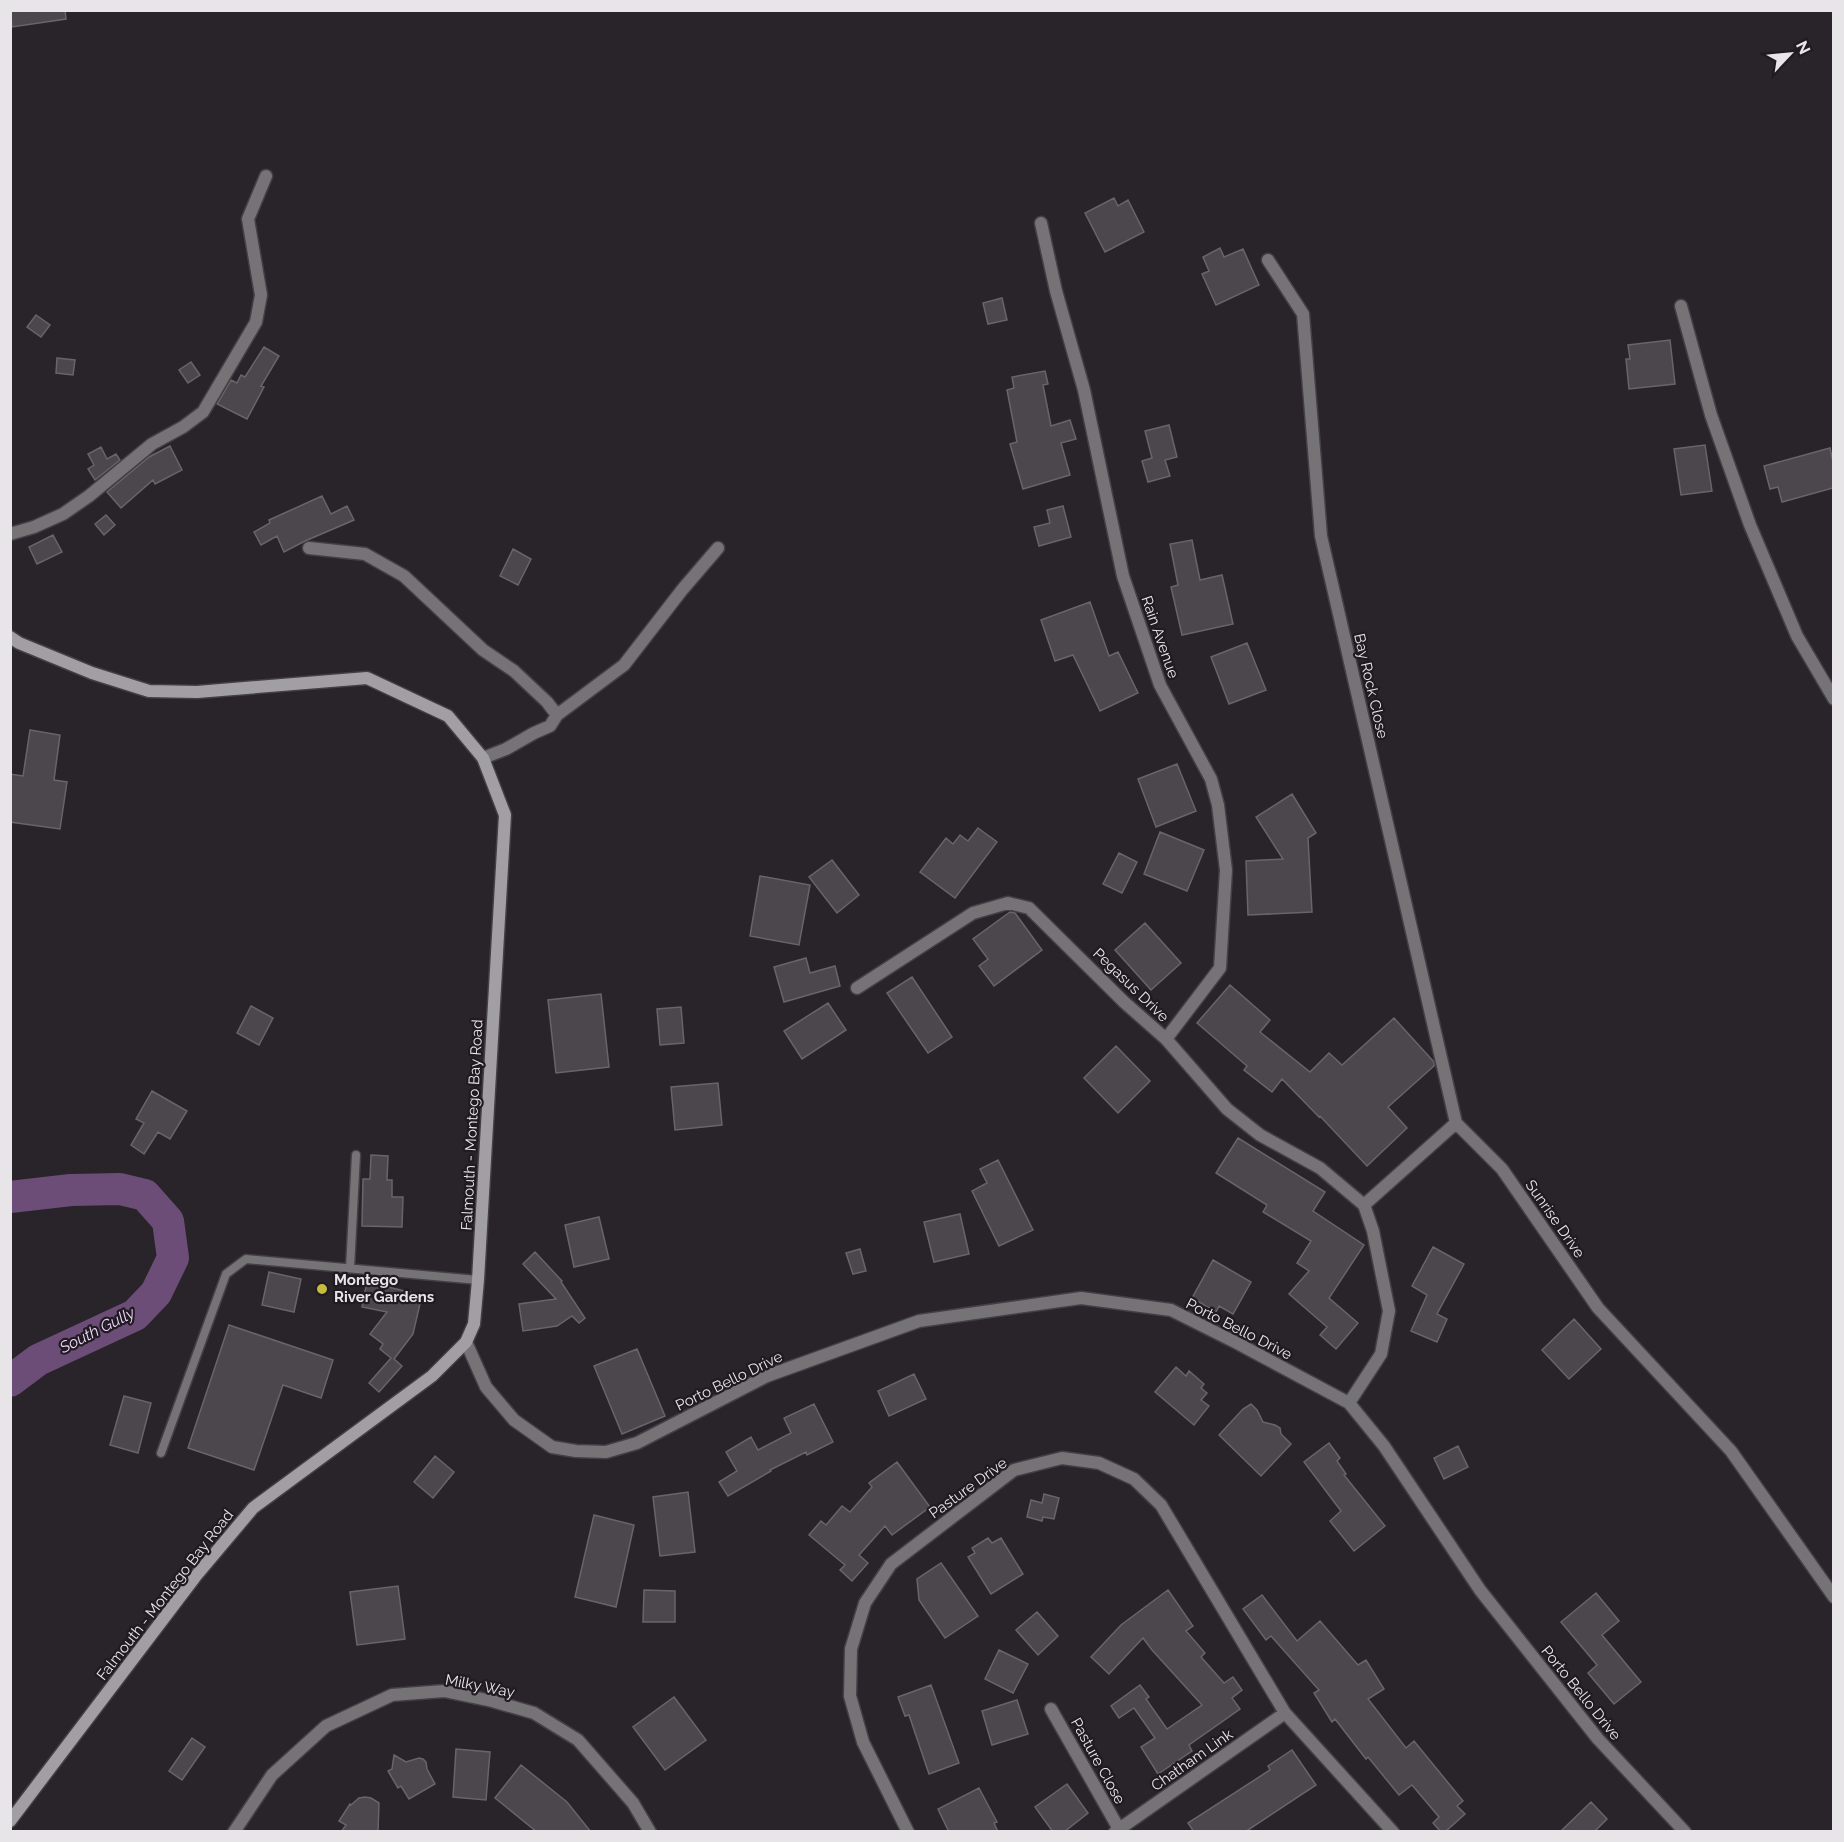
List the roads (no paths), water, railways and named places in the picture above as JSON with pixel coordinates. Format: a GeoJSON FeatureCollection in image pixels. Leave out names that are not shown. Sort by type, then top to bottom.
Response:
{"type":"FeatureCollection","features":[{"type":"Feature","properties":{"kind":"main road","name":"Falmouth - Montego Bay Road"},"geometry":{"type":"LineString","coordinates":[[10,637],[19,643],[92,673],[149,691],[197,692],[367,678],[448,716],[483,758],[505,815],[478,1280],[474,1324],[466,1342],[432,1376],[253,1508],[195,1576],[10,1821]]}},
{"type":"Feature","properties":{"kind":"street"},"geometry":{"type":"LineString","coordinates":[[10,534],[34,527],[63,514],[89,496],[152,444],[183,427],[203,411],[256,322],[261,295],[248,219],[266,176]]}},
{"type":"Feature","properties":{"kind":"street","name":"Rain Avenue"},"geometry":{"type":"LineString","coordinates":[[1041,223],[1056,291],[1084,390],[1123,576],[1160,685],[1211,780],[1218,805],[1226,870],[1220,968],[1166,1039]]}},
{"type":"Feature","properties":{"kind":"street","name":"Bay Rock Close"},"geometry":{"type":"LineString","coordinates":[[1268,260],[1303,314],[1321,536],[1456,1123]]}},
{"type":"Feature","properties":{"kind":"street"},"geometry":{"type":"LineString","coordinates":[[1681,306],[1711,415],[1750,525],[1797,636],[1833,699]]}},
{"type":"Feature","properties":{"kind":"street"},"geometry":{"type":"LineString","coordinates":[[309,548],[365,554],[404,576],[483,650],[514,671],[547,702],[557,715]]}},
{"type":"Feature","properties":{"kind":"street"},"geometry":{"type":"LineString","coordinates":[[483,758],[550,726],[557,715],[624,665],[718,548]]}},
{"type":"Feature","properties":{"kind":"street","name":"Pegasus Drive"},"geometry":{"type":"LineString","coordinates":[[857,988],[973,913],[1008,903],[1029,908],[1124,1002],[1166,1039],[1227,1109],[1260,1135],[1320,1168],[1364,1204]]}},
{"type":"Feature","properties":{"kind":"street"},"geometry":{"type":"LineString","coordinates":[[1349,1403],[1380,1354],[1389,1311],[1373,1231],[1364,1204],[1456,1123]]}},
{"type":"Feature","properties":{"kind":"street","name":"Sunrise Drive"},"geometry":{"type":"LineString","coordinates":[[1456,1123],[1502,1169],[1598,1308],[1731,1451],[1833,1597]]}},
{"type":"Feature","properties":{"kind":"street","name":"Porto Bello Drive"},"geometry":{"type":"LineString","coordinates":[[466,1342],[486,1387],[514,1420],[552,1447],[606,1452],[637,1443],[767,1377],[919,1321],[1081,1298],[1171,1310],[1349,1403],[1384,1446],[1480,1590],[1598,1739],[1685,1832]]}},
{"type":"Feature","properties":{"kind":"street","name":"Pasture Drive"},"geometry":{"type":"LineString","coordinates":[[908,1832],[863,1742],[850,1696],[851,1649],[865,1604],[891,1564],[1014,1470],[1062,1458],[1100,1463],[1134,1479],[1161,1505],[1285,1713],[1394,1832]]}},
{"type":"Feature","properties":{"kind":"street","name":"Milky Way"},"geometry":{"type":"LineString","coordinates":[[234,1832],[272,1775],[326,1726],[392,1695],[444,1691],[534,1713],[578,1740],[633,1803],[650,1832]]}},
{"type":"Feature","properties":{"kind":"street","name":"Pasture Close"},"geometry":{"type":"LineString","coordinates":[[1051,1709],[1117,1830]]}},
{"type":"Feature","properties":{"kind":"street","name":"Chatham Link"},"geometry":{"type":"LineString","coordinates":[[1117,1830],[1285,1713]]}},
{"type":"Feature","properties":{"kind":"lane"},"geometry":{"type":"LineString","coordinates":[[350,1268],[356,1155]]}},
{"type":"Feature","properties":{"kind":"lane"},"geometry":{"type":"LineString","coordinates":[[161,1453],[226,1274],[246,1259],[478,1280]]}},
{"type":"Feature","properties":{"kind":"waterway","name":"South Gully"},"geometry":{"type":"LineString","coordinates":[[10,1197],[71,1190],[120,1189],[145,1195],[168,1221],[173,1258],[156,1293],[135,1315],[38,1360],[10,1381]]}},
{"type":"Feature","properties":{"kind":"place","name":"Montego River Gardens"},"geometry":{"type":"Point","coordinates":[322,1289]}}]}
